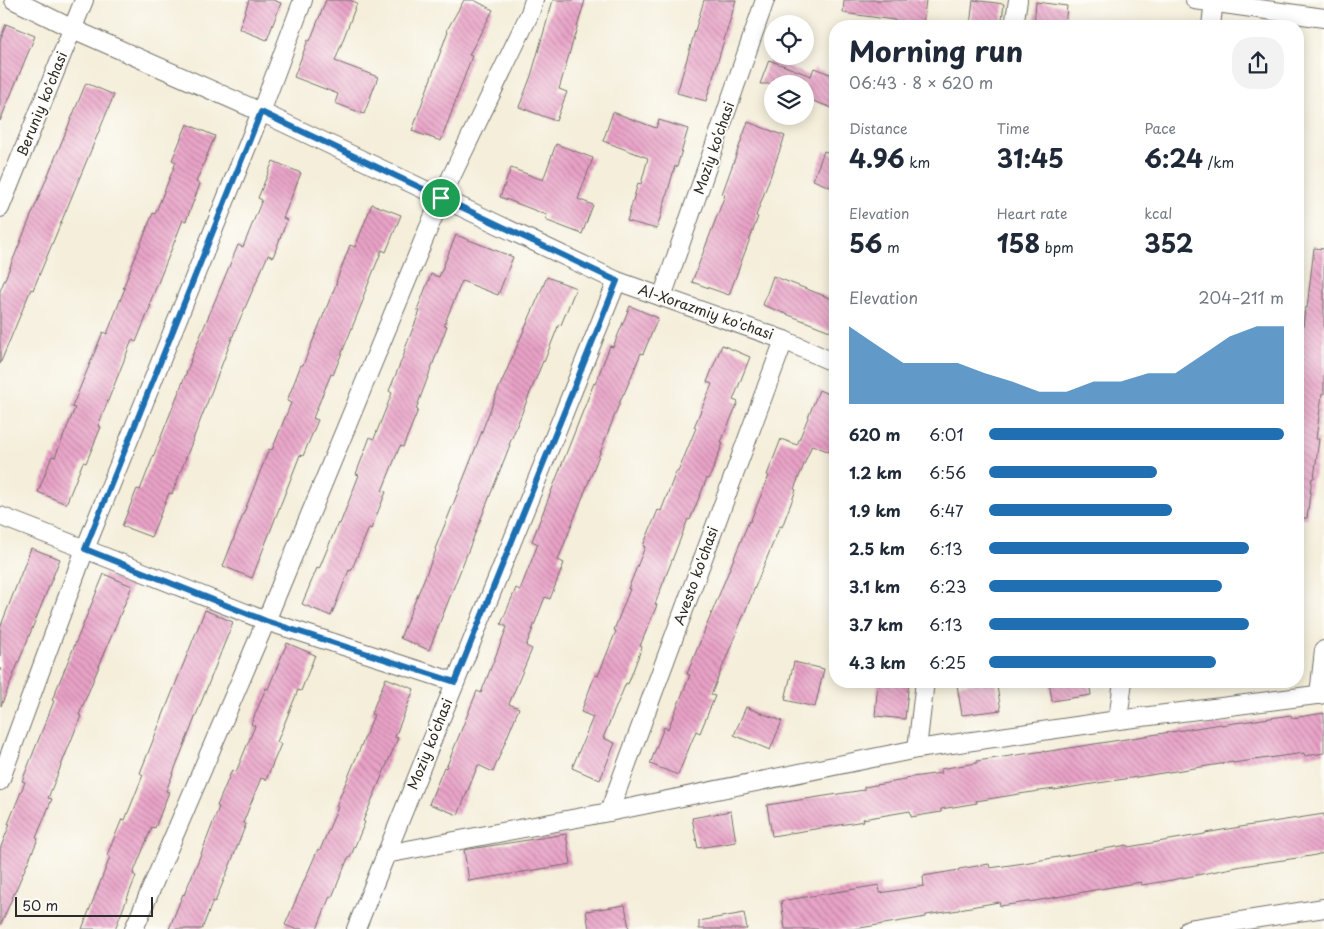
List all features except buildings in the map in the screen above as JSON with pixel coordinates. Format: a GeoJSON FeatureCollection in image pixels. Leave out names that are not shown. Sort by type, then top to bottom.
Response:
{"type":"FeatureCollection","features":[{"type":"Feature","properties":{"kind":"street","name":"Al-Xorazmiy ko'chasi"},"geometry":{"type":"LineString","coordinates":[[14,0],[261,112],[617,281],[784,340],[829,360]]}},
{"type":"Feature","properties":{"kind":"street","name":"Beruniy ko'chasi"},"geometry":{"type":"LineString","coordinates":[[0,208],[84,0]]}},
{"type":"Feature","properties":{"kind":"street"},"geometry":{"type":"LineString","coordinates":[[0,781],[85,549],[261,112],[303,0]]}},
{"type":"Feature","properties":{"kind":"street"},"geometry":{"type":"LineString","coordinates":[[134,929],[266,621],[441,198],[530,13],[534,0]]}},
{"type":"Feature","properties":{"kind":"street","name":"Moziy ko‘chasi"},"geometry":{"type":"LineString","coordinates":[[662,297],[765,0]]}},
{"type":"Feature","properties":{"kind":"street"},"geometry":{"type":"LineString","coordinates":[[1015,20],[1018,0]]}},
{"type":"Feature","properties":{"kind":"street"},"geometry":{"type":"LineString","coordinates":[[1195,0],[1214,1],[1324,18]]}},
{"type":"Feature","properties":{"kind":"street"},"geometry":{"type":"LineString","coordinates":[[1211,20],[1214,1]]}},
{"type":"Feature","properties":{"kind":"street","name":"Moziy ko‘chasi"},"geometry":{"type":"LineString","coordinates":[[356,929],[617,281]]}},
{"type":"Feature","properties":{"kind":"street","name":"Avesto ko'chasi"},"geometry":{"type":"LineString","coordinates":[[609,812],[784,340]]}},
{"type":"Feature","properties":{"kind":"street"},"geometry":{"type":"LineString","coordinates":[[0,516],[266,621],[455,682]]}},
{"type":"Feature","properties":{"kind":"street"},"geometry":{"type":"LineString","coordinates":[[386,854],[609,812],[917,749],[1118,720],[1321,695],[1324,650]]}},
{"type":"Feature","properties":{"kind":"street"},"geometry":{"type":"LineString","coordinates":[[917,749],[924,688]]}},
{"type":"Feature","properties":{"kind":"street"},"geometry":{"type":"LineString","coordinates":[[1118,720],[1122,688]]}},
{"type":"Feature","properties":{"kind":"street"},"geometry":{"type":"LineString","coordinates":[[1189,929],[1324,908]]}},
{"type":"Feature","properties":{"kind":"route"},"geometry":{"type":"LineString","coordinates":[[261,112],[441,198],[617,281],[455,682],[266,621],[85,549],[261,112]]}}]}
